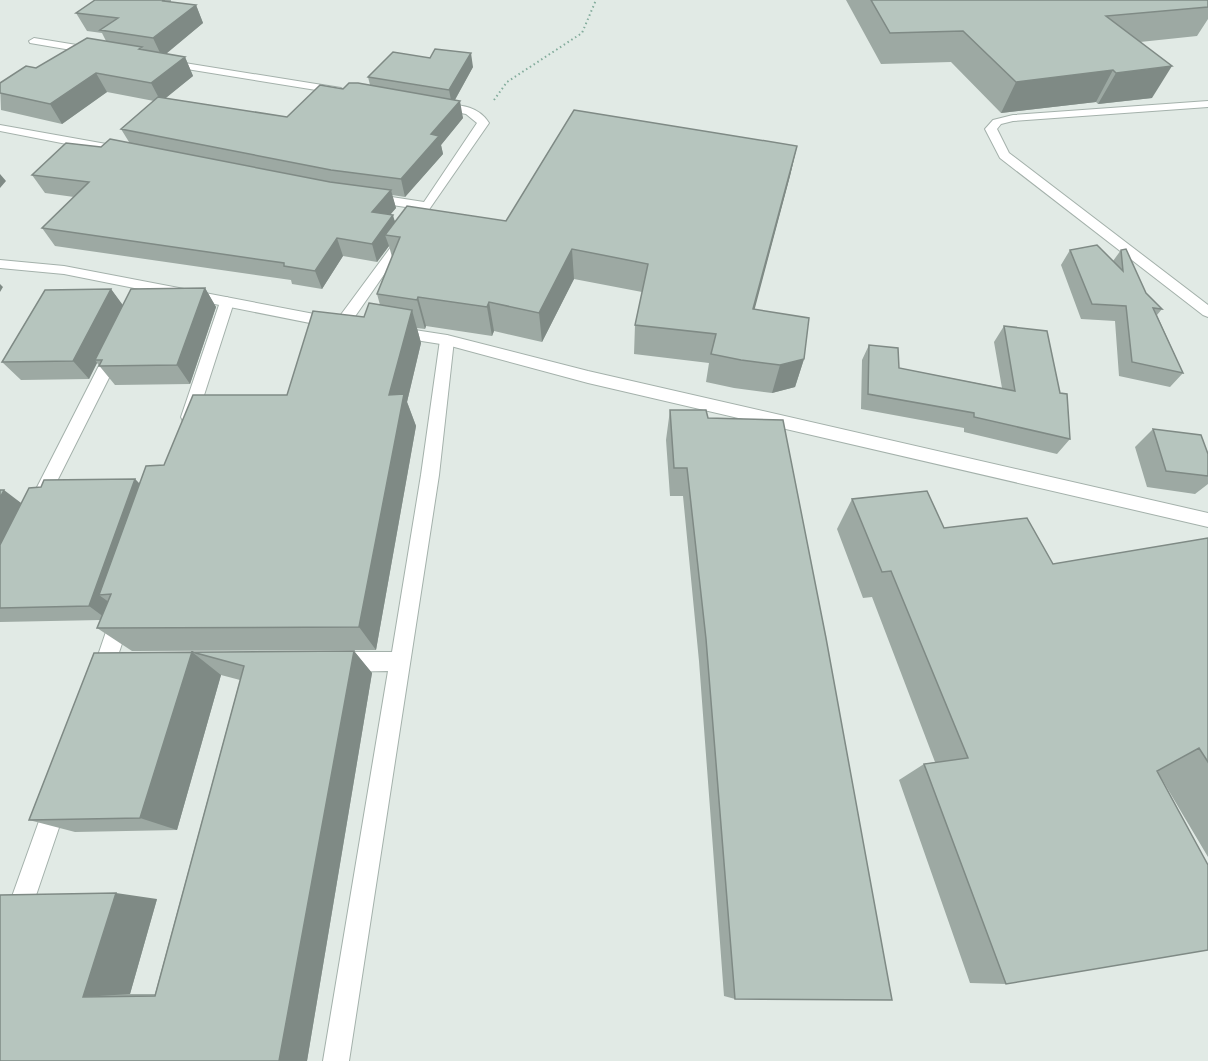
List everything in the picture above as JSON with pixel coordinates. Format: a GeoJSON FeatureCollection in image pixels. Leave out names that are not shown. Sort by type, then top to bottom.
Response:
{"type":"FeatureCollection","features":[{"type":"Feature","properties":{"kind":"street"},"geometry":{"type":"LineString","coordinates":[[34,41],[104,52]]}},
{"type":"Feature","properties":{"kind":"street"},"geometry":{"type":"LineString","coordinates":[[151,60],[348,92]]}},
{"type":"Feature","properties":{"kind":"street"},"geometry":{"type":"LineString","coordinates":[[1208,104],[1013,118],[997,122],[991,129],[1004,155],[1208,312]]}},
{"type":"Feature","properties":{"kind":"street"},"geometry":{"type":"LineString","coordinates":[[342,324],[481,128],[481,118],[465,110],[430,105]]}},
{"type":"Feature","properties":{"kind":"street"},"geometry":{"type":"LineString","coordinates":[[0,128],[137,154]]}},
{"type":"Feature","properties":{"kind":"street"},"geometry":{"type":"LineString","coordinates":[[359,197],[427,206]]}},
{"type":"Feature","properties":{"kind":"street"},"geometry":{"type":"LineString","coordinates":[[0,264],[64,270],[144,292],[227,302],[342,324],[447,340],[588,376],[1208,520]]}},
{"type":"Feature","properties":{"kind":"street"},"geometry":{"type":"LineString","coordinates":[[182,438],[227,302]]}},
{"type":"Feature","properties":{"kind":"street"},"geometry":{"type":"LineString","coordinates":[[31,516],[120,339]]}},
{"type":"Feature","properties":{"kind":"street"},"geometry":{"type":"LineString","coordinates":[[336,1061],[430,475],[447,340]]}},
{"type":"Feature","properties":{"kind":"street"},"geometry":{"type":"LineString","coordinates":[[94,697],[128,596]]}},
{"type":"Feature","properties":{"kind":"street"},"geometry":{"type":"LineString","coordinates":[[318,662],[400,662]]}},
{"type":"Feature","properties":{"kind":"street"},"geometry":{"type":"LineString","coordinates":[[106,663],[129,663]]}},
{"type":"Feature","properties":{"kind":"street"},"geometry":{"type":"LineString","coordinates":[[12,931],[63,786]]}},
{"type":"Feature","properties":{"kind":"path"},"geometry":{"type":"LineString","coordinates":[[481,118],[507,82],[582,33],[596,0]]}},
{"type":"Feature","properties":{"kind":"building"},"geometry":{"type":"Polygon","coordinates":[[[95,0],[164,0],[196,5],[153,38],[100,30],[118,18],[76,13],[95,0]]]}},
{"type":"Feature","properties":{"kind":"building"},"geometry":{"type":"Polygon","coordinates":[[[871,0],[1208,0],[1208,7],[1106,16],[1172,66],[1116,73],[1113,70],[1016,82],[963,31],[890,33],[871,0]]]}},
{"type":"Feature","properties":{"kind":"building"},"geometry":{"type":"Polygon","coordinates":[[[87,38],[185,57],[151,83],[96,73],[50,104],[0,93],[0,83],[26,66],[36,68],[87,38]]]}},
{"type":"Feature","properties":{"kind":"building"},"geometry":{"type":"Polygon","coordinates":[[[435,49],[471,53],[449,90],[368,77],[393,52],[430,58],[435,49]]]}},
{"type":"Feature","properties":{"kind":"building"},"geometry":{"type":"Polygon","coordinates":[[[349,83],[460,101],[431,134],[439,136],[401,179],[331,170],[121,129],[158,97],[287,117],[320,85],[343,89],[349,83]]]}},
{"type":"Feature","properties":{"kind":"building"},"geometry":{"type":"Polygon","coordinates":[[[574,110],[797,146],[753,309],[809,318],[804,359],[780,365],[711,354],[716,334],[635,325],[648,264],[572,249],[539,313],[489,302],[487,307],[418,297],[417,300],[377,294],[400,237],[385,235],[407,206],[506,221],[574,110]]]}},
{"type":"Feature","properties":{"kind":"building"},"geometry":{"type":"Polygon","coordinates":[[[110,139],[330,182],[391,190],[372,212],[393,215],[372,244],[337,238],[315,271],[284,266],[284,263],[42,228],[89,182],[32,175],[66,143],[101,147],[110,139]]]}},
{"type":"Feature","properties":{"kind":"building"},"geometry":{"type":"Polygon","coordinates":[[[1097,245],[1123,271],[1121,250],[1126,249],[1146,293],[1162,309],[1153,308],[1183,373],[1132,362],[1126,306],[1092,304],[1070,250],[1097,245]]]}},
{"type":"Feature","properties":{"kind":"building"},"geometry":{"type":"Polygon","coordinates":[[[205,288],[177,365],[99,366],[102,360],[95,360],[131,289],[205,288]]]}},
{"type":"Feature","properties":{"kind":"building"},"geometry":{"type":"Polygon","coordinates":[[[111,289],[73,361],[2,362],[45,290],[111,289]]]}},
{"type":"Feature","properties":{"kind":"building"},"geometry":{"type":"Polygon","coordinates":[[[369,303],[412,310],[389,395],[404,394],[359,627],[97,628],[111,594],[99,595],[146,466],[164,465],[193,395],[287,395],[313,311],[364,317],[369,303]]]}},
{"type":"Feature","properties":{"kind":"building"},"geometry":{"type":"Polygon","coordinates":[[[1004,326],[1047,331],[1060,393],[1067,394],[1070,439],[974,417],[974,413],[868,394],[869,345],[898,348],[899,368],[1015,391],[1004,326]]]}},
{"type":"Feature","properties":{"kind":"building"},"geometry":{"type":"Polygon","coordinates":[[[670,410],[706,410],[708,418],[783,420],[826,638],[892,1000],[735,999],[706,639],[687,468],[674,468],[670,410]]]}},
{"type":"Feature","properties":{"kind":"building"},"geometry":{"type":"Polygon","coordinates":[[[1153,429],[1201,435],[1208,454],[1208,476],[1166,471],[1153,429]]]}},
{"type":"Feature","properties":{"kind":"building"},"geometry":{"type":"Polygon","coordinates":[[[135,479],[89,606],[0,608],[0,545],[29,488],[41,487],[44,480],[135,479]]]}},
{"type":"Feature","properties":{"kind":"building"},"geometry":{"type":"Polygon","coordinates":[[[927,491],[944,528],[1027,518],[1053,564],[1208,538],[1208,762],[1199,748],[1157,771],[1208,865],[1208,950],[1006,984],[924,764],[968,758],[891,571],[882,572],[852,499],[927,491]]]}},
{"type":"Feature","properties":{"kind":"building"},"geometry":{"type":"Polygon","coordinates":[[[354,651],[279,1061],[0,1061],[0,895],[116,893],[83,997],[155,996],[244,666],[193,652],[354,651]]]}},
{"type":"Feature","properties":{"kind":"building"},"geometry":{"type":"Polygon","coordinates":[[[192,652],[140,818],[29,820],[94,653],[192,652]]]}}]}
